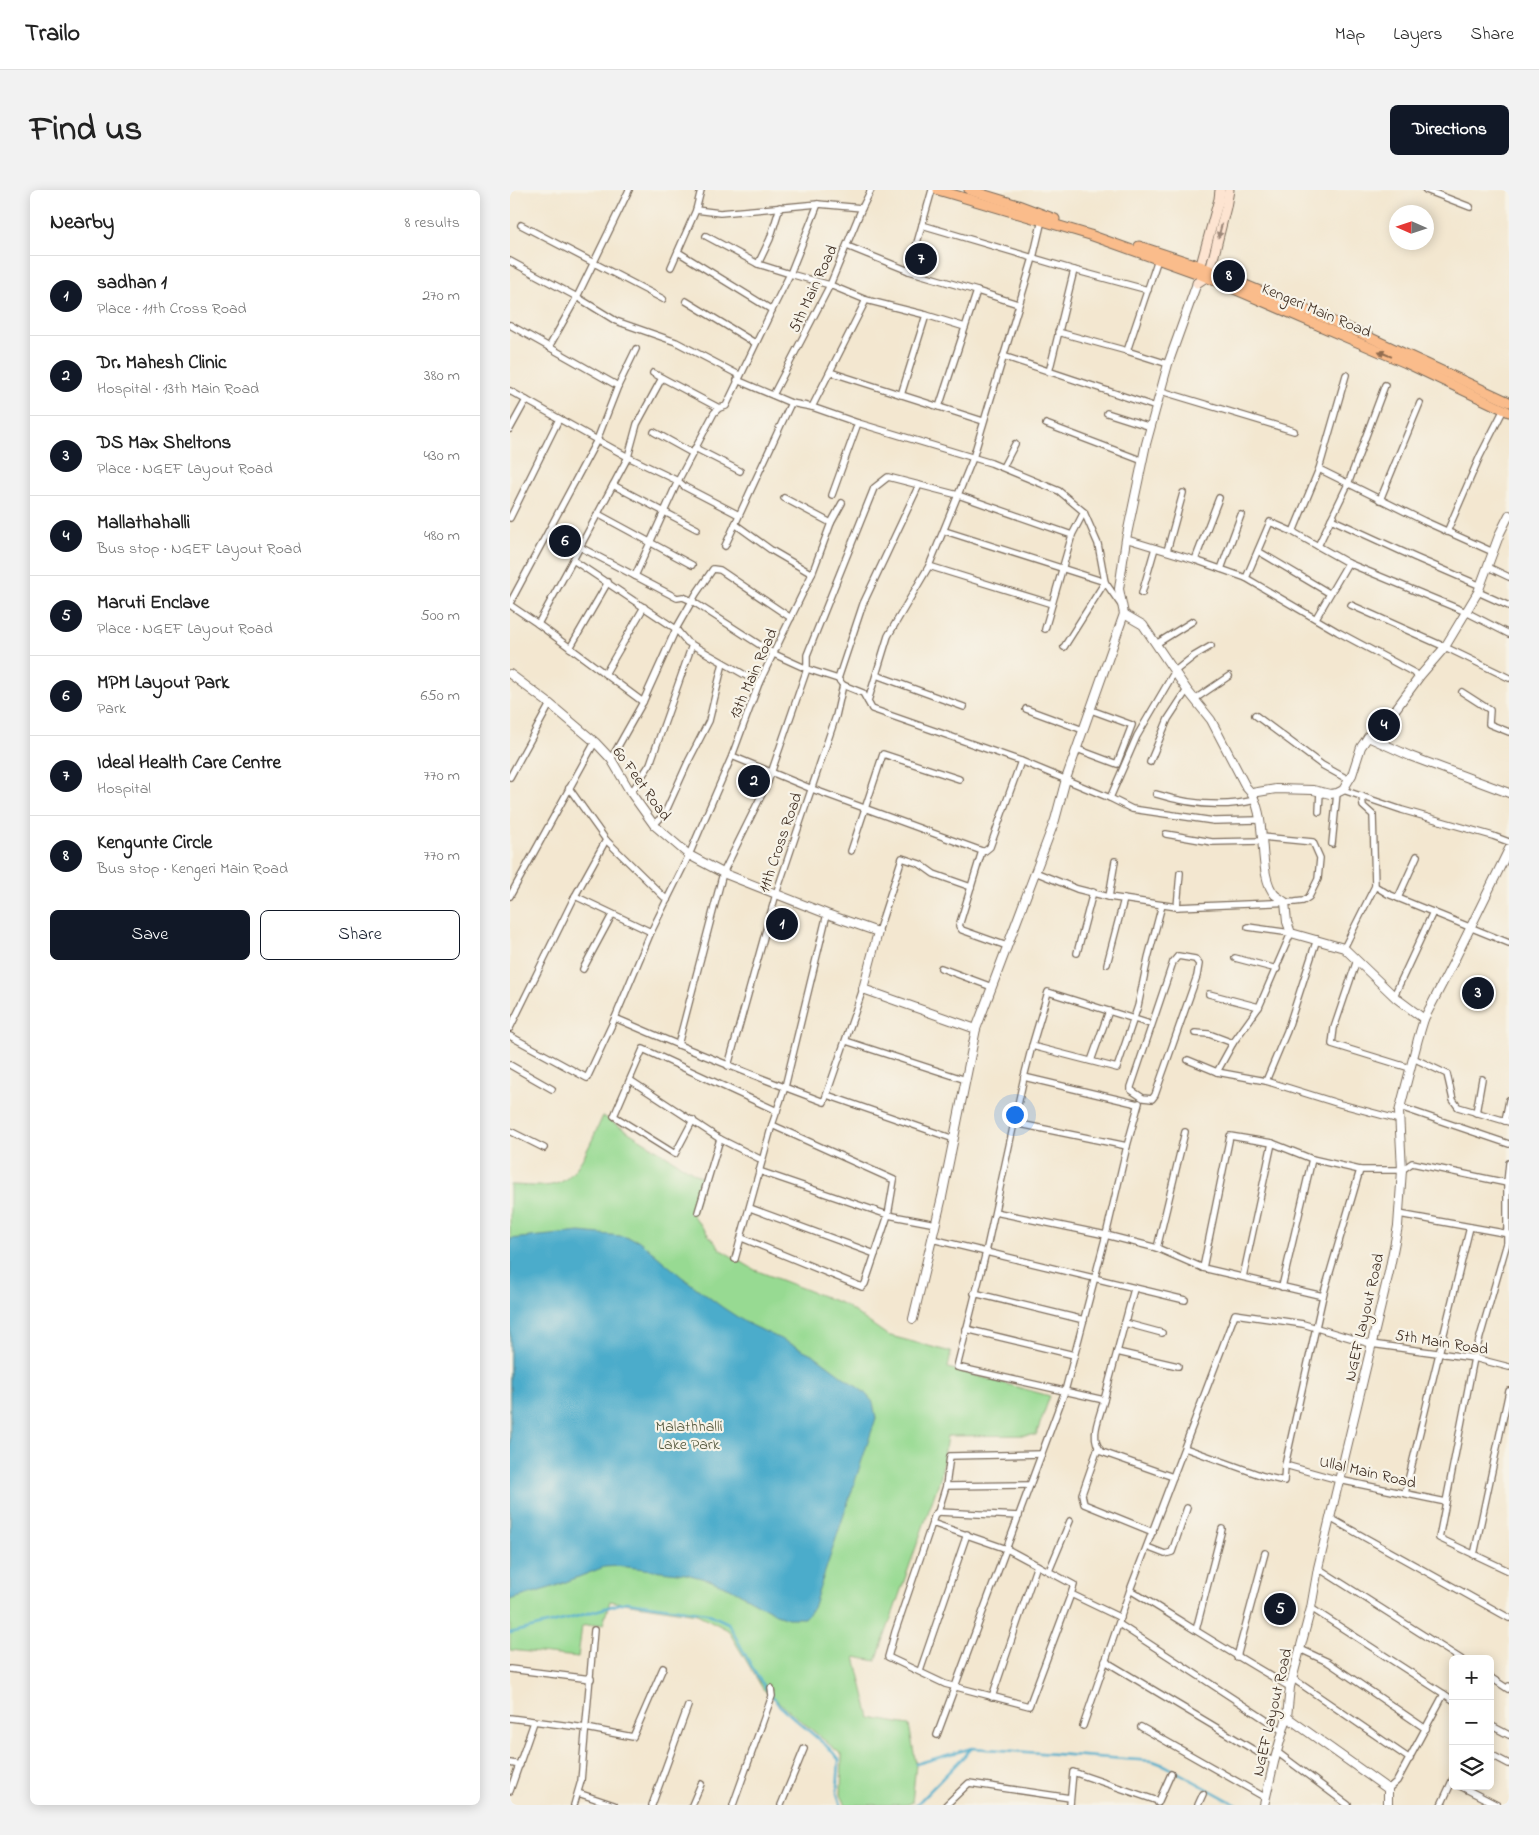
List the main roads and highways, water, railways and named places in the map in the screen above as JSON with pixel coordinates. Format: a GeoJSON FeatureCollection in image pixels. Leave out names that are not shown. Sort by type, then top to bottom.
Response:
{"type":"FeatureCollection","features":[{"type":"Feature","properties":{"kind":"main road","name":"Kengeri Main Road"},"geometry":{"type":"LineString","coordinates":[[938,190],[1042,220],[1202,274]]}},
{"type":"Feature","properties":{"kind":"main road","name":"Kengeri Main Road"},"geometry":{"type":"LineString","coordinates":[[969,190],[1358,332],[1507,408]]}},
{"type":"Feature","properties":{"kind":"main road"},"geometry":{"type":"LineString","coordinates":[[1202,274],[1220,190]]}},
{"type":"Feature","properties":{"kind":"main road"},"geometry":{"type":"LineString","coordinates":[[1202,274],[1226,207],[1229,190]]}},
{"type":"Feature","properties":{"kind":"water"},"geometry":{"type":"Polygon","coordinates":[[[580,1232],[621,1236],[638,1240],[722,1307],[745,1322],[814,1355],[864,1392],[873,1402],[876,1418],[813,1608],[804,1618],[788,1618],[776,1614],[730,1588],[709,1580],[686,1574],[619,1566],[604,1567],[553,1587],[510,1600],[510,1239],[580,1232]]]}},
{"type":"Feature","properties":{"kind":"waterway"},"geometry":{"type":"LineString","coordinates":[[510,1633],[626,1602],[707,1613],[728,1623],[757,1676],[780,1706],[830,1749],[839,1760],[837,1793],[841,1805]]}},
{"type":"Feature","properties":{"kind":"waterway"},"geometry":{"type":"LineString","coordinates":[[916,1764],[972,1748],[1153,1761],[1166,1766],[1237,1805]]}},
{"type":"Feature","properties":{"kind":"waterway"},"geometry":{"type":"LineString","coordinates":[[916,1805],[971,1749]]}},
{"type":"Feature","properties":{"kind":"place","name":"Ideal Health Care Centre"},"geometry":{"type":"Point","coordinates":[921,259]}},
{"type":"Feature","properties":{"kind":"place","name":"Kengunte Circle"},"geometry":{"type":"Point","coordinates":[1229,276]}},
{"type":"Feature","properties":{"kind":"place","name":"MPM Layout Park"},"geometry":{"type":"Point","coordinates":[565,541]}},
{"type":"Feature","properties":{"kind":"place","name":"Mallathahalli"},"geometry":{"type":"Point","coordinates":[1384,725]}},
{"type":"Feature","properties":{"kind":"place","name":"Dr. Mahesh Clinic"},"geometry":{"type":"Point","coordinates":[754,781]}},
{"type":"Feature","properties":{"kind":"place","name":"sadhan 1"},"geometry":{"type":"Point","coordinates":[782,924]}},
{"type":"Feature","properties":{"kind":"place","name":"DS Max Sheltons"},"geometry":{"type":"Point","coordinates":[1478,993]}},
{"type":"Feature","properties":{"kind":"place","name":"Maruti Enclave"},"geometry":{"type":"Point","coordinates":[1280,1609]}},
{"type":"Feature","properties":{"kind":"park label","name":"Malathhalli Lake Park"},"geometry":{"type":"Point","coordinates":[689,1434]}}]}
